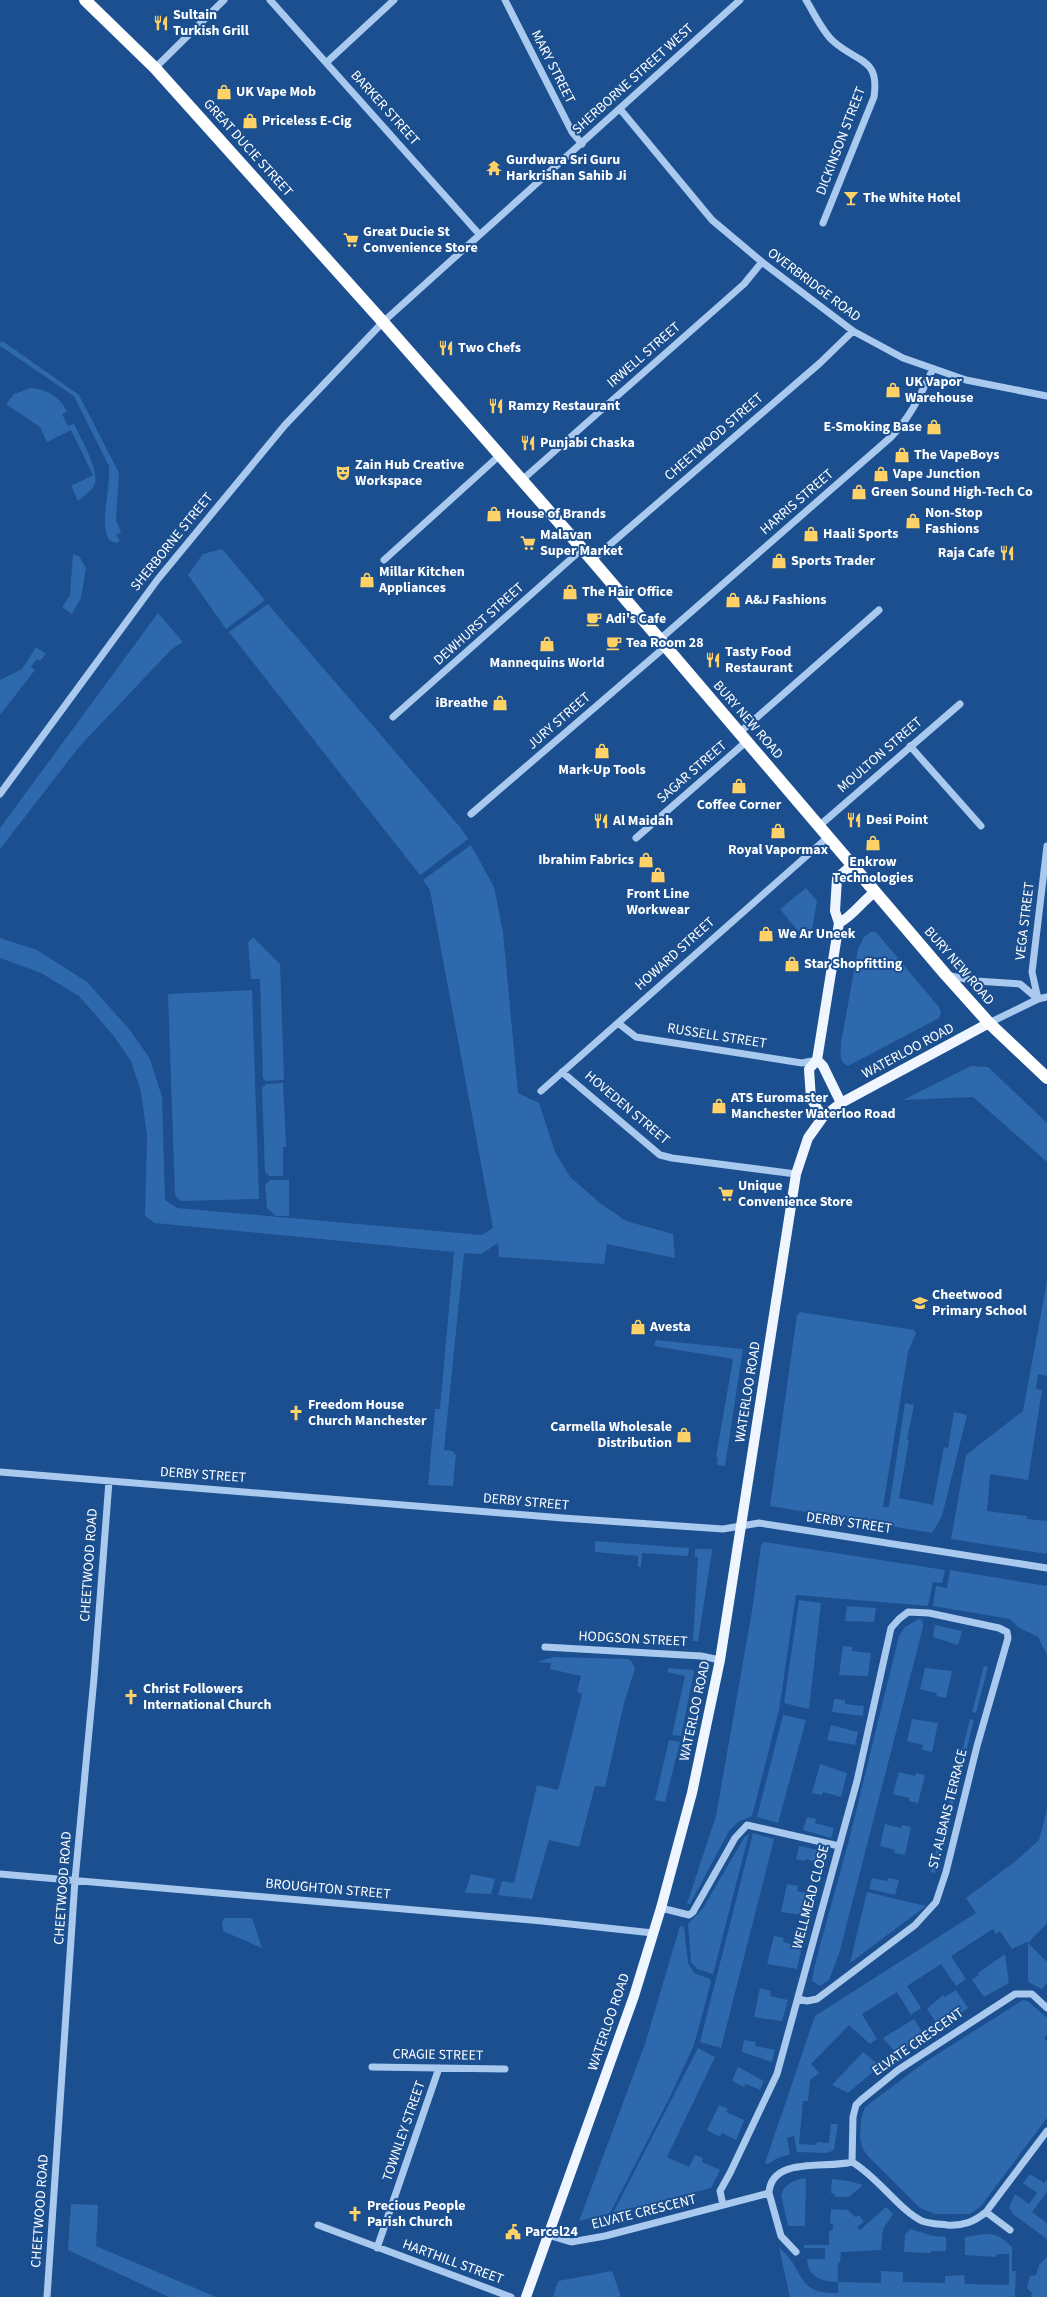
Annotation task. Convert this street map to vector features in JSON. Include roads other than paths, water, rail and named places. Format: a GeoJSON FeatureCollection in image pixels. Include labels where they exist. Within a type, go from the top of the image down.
{"type":"FeatureCollection","features":[{"type":"Feature","properties":{"kind":"highway","name":"GREAT DUCIE STREET"},"geometry":{"type":"LineString","coordinates":[[85,0],[155,68],[383,322]]}},
{"type":"Feature","properties":{"kind":"highway","name":"BURY NEW ROAD"},"geometry":{"type":"LineString","coordinates":[[383,322],[522,480],[581,550],[592,560],[662,644],[946,975],[989,1023],[1047,1078]]}},
{"type":"Feature","properties":{"kind":"main road"},"geometry":{"type":"LineString","coordinates":[[823,1117],[812,1099],[809,1069],[816,1060],[839,923],[835,911],[837,878],[852,865]]}},
{"type":"Feature","properties":{"kind":"main road"},"geometry":{"type":"LineString","coordinates":[[839,923],[852,916],[861,903],[874,892]]}},
{"type":"Feature","properties":{"kind":"main road","name":"WATERLOO ROAD"},"geometry":{"type":"LineString","coordinates":[[526,2297],[611,2062],[661,1908],[692,1793],[720,1660],[796,1174],[808,1138],[823,1117],[841,1104],[989,1023]]}},
{"type":"Feature","properties":{"kind":"main road"},"geometry":{"type":"LineString","coordinates":[[816,1060],[823,1066],[841,1104]]}},
{"type":"Feature","properties":{"kind":"street"},"geometry":{"type":"LineString","coordinates":[[155,68],[224,0]]}},
{"type":"Feature","properties":{"kind":"street","name":"BARKER STREET"},"geometry":{"type":"LineString","coordinates":[[270,0],[327,62],[479,234]]}},
{"type":"Feature","properties":{"kind":"street"},"geometry":{"type":"LineString","coordinates":[[327,62],[394,0]]}},
{"type":"Feature","properties":{"kind":"street","name":"MARY STREET"},"geometry":{"type":"LineString","coordinates":[[505,0],[572,132],[582,144]]}},
{"type":"Feature","properties":{"kind":"street","name":"SHERBORNE STREET WEST"},"geometry":{"type":"LineString","coordinates":[[383,322],[740,0]]}},
{"type":"Feature","properties":{"kind":"street","name":"DICKINSON STREET"},"geometry":{"type":"LineString","coordinates":[[806,0],[833,41],[869,65],[876,81],[874,97],[823,223]]}},
{"type":"Feature","properties":{"kind":"street","name":"OVERBRIDGE ROAD"},"geometry":{"type":"LineString","coordinates":[[620,109],[712,220],[762,262],[853,331],[904,358],[933,369],[966,380],[1047,396]]}},
{"type":"Feature","properties":{"kind":"street","name":"IRWELL STREET"},"geometry":{"type":"LineString","coordinates":[[522,480],[744,284],[762,262]]}},
{"type":"Feature","properties":{"kind":"street","name":"SHERBORNE STREET"},"geometry":{"type":"LineString","coordinates":[[0,794],[177,554],[285,425],[383,322]]}},
{"type":"Feature","properties":{"kind":"street","name":"CHEETWOOD STREET"},"geometry":{"type":"LineString","coordinates":[[592,560],[820,363],[853,331]]}},
{"type":"Feature","properties":{"kind":"street","name":"HARRIS STREET"},"geometry":{"type":"LineString","coordinates":[[662,644],[893,435],[916,406],[933,369]]}},
{"type":"Feature","properties":{"kind":"street"},"geometry":{"type":"LineString","coordinates":[[384,560],[500,455]]}},
{"type":"Feature","properties":{"kind":"street","name":"DEWHURST STREET"},"geometry":{"type":"LineString","coordinates":[[394,717],[581,550]]}},
{"type":"Feature","properties":{"kind":"street","name":"SAGAR STREET"},"geometry":{"type":"LineString","coordinates":[[636,838],[879,610]]}},
{"type":"Feature","properties":{"kind":"street","name":"JURY STREET"},"geometry":{"type":"LineString","coordinates":[[471,814],[662,644]]}},
{"type":"Feature","properties":{"kind":"street","name":"MOULTON STREET"},"geometry":{"type":"LineString","coordinates":[[819,826],[960,704]]}},
{"type":"Feature","properties":{"kind":"street"},"geometry":{"type":"LineString","coordinates":[[910,746],[981,826]]}},
{"type":"Feature","properties":{"kind":"street","name":"HOWARD STREET"},"geometry":{"type":"LineString","coordinates":[[541,1091],[828,837]]}},
{"type":"Feature","properties":{"kind":"street","name":"VEGA STREET"},"geometry":{"type":"LineString","coordinates":[[1038,999],[1032,972],[1047,846]]}},
{"type":"Feature","properties":{"kind":"street"},"geometry":{"type":"LineString","coordinates":[[946,975],[976,980],[1020,984],[1038,999]]}},
{"type":"Feature","properties":{"kind":"street"},"geometry":{"type":"LineString","coordinates":[[989,1023],[1038,999],[1047,997]]}},
{"type":"Feature","properties":{"kind":"street","name":"RUSSELL STREET"},"geometry":{"type":"LineString","coordinates":[[618,1023],[636,1037],[802,1063],[816,1060]]}},
{"type":"Feature","properties":{"kind":"street","name":"HOVEDEN STREET"},"geometry":{"type":"LineString","coordinates":[[562,1072],[660,1155],[672,1158],[796,1174]]}},
{"type":"Feature","properties":{"kind":"street","name":"DERBY STREET"},"geometry":{"type":"LineString","coordinates":[[0,1472],[563,1518],[723,1529],[740,1525],[760,1523],[1047,1568]]}},
{"type":"Feature","properties":{"kind":"street","name":"CHEETWOOD ROAD"},"geometry":{"type":"LineString","coordinates":[[47,2297],[75,1880],[94,1678],[109,1481]]}},
{"type":"Feature","properties":{"kind":"street","name":"WELLMEAD CLOSE"},"geometry":{"type":"LineString","coordinates":[[723,2205],[720,2191],[730,2174],[777,2074],[857,1781],[891,1628],[899,1618],[908,1612],[929,1613]]}},
{"type":"Feature","properties":{"kind":"street","name":"ST. ALBANS TERRACE"},"geometry":{"type":"LineString","coordinates":[[798,1999],[817,1999],[915,1925],[936,1902],[946,1872],[977,1746],[1008,1638],[1007,1632],[999,1628],[929,1613]]}},
{"type":"Feature","properties":{"kind":"street","name":"HODGSON STREET"},"geometry":{"type":"LineString","coordinates":[[545,1647],[701,1656],[720,1660]]}},
{"type":"Feature","properties":{"kind":"street"},"geometry":{"type":"LineString","coordinates":[[661,1908],[689,1915],[693,1912],[735,1838],[748,1825],[839,1846]]}},
{"type":"Feature","properties":{"kind":"street","name":"BROUGHTON STREET"},"geometry":{"type":"LineString","coordinates":[[0,1874],[542,1921],[653,1933]]}},
{"type":"Feature","properties":{"kind":"street","name":"ELVATE CRESCENT"},"geometry":{"type":"LineString","coordinates":[[852,2162],[854,2112],[861,2100],[901,2068],[1015,1994],[1032,1994],[1047,2008]]}},
{"type":"Feature","properties":{"kind":"street","name":"CRAGIE STREET"},"geometry":{"type":"LineString","coordinates":[[372,2067],[505,2069]]}},
{"type":"Feature","properties":{"kind":"street","name":"TOWNLEY STREET"},"geometry":{"type":"LineString","coordinates":[[377,2248],[439,2068]]}},
{"type":"Feature","properties":{"kind":"street"},"geometry":{"type":"LineString","coordinates":[[796,2252],[782,2236],[769,2193],[772,2179],[783,2170],[800,2166],[832,2166],[852,2162],[866,2170],[911,2214],[923,2221],[936,2224],[962,2224],[974,2221],[986,2212],[1047,2131]]}},
{"type":"Feature","properties":{"kind":"street","name":"ELVATE CRESCENT"},"geometry":{"type":"LineString","coordinates":[[548,2235],[571,2242],[605,2236],[769,2193]]}},
{"type":"Feature","properties":{"kind":"street"},"geometry":{"type":"LineString","coordinates":[[986,2212],[1010,2230]]}},
{"type":"Feature","properties":{"kind":"street","name":"HARTHILL STREET"},"geometry":{"type":"LineString","coordinates":[[318,2225],[511,2297]]}},
{"type":"Feature","properties":{"kind":"place","name":"Sultain Turkish Grill"},"geometry":{"type":"Point","coordinates":[161,23]}},
{"type":"Feature","properties":{"kind":"place","name":"UK Vape Mob"},"geometry":{"type":"Point","coordinates":[224,92]}},
{"type":"Feature","properties":{"kind":"place","name":"Priceless E-Cig"},"geometry":{"type":"Point","coordinates":[250,121]}},
{"type":"Feature","properties":{"kind":"place","name":"Gurdwara Sri Guru Harkrishan Sahib Ji"},"geometry":{"type":"Point","coordinates":[494,168]}},
{"type":"Feature","properties":{"kind":"place","name":"The White Hotel"},"geometry":{"type":"Point","coordinates":[851,198]}},
{"type":"Feature","properties":{"kind":"place","name":"Great Ducie St Convenience Store"},"geometry":{"type":"Point","coordinates":[351,240]}},
{"type":"Feature","properties":{"kind":"place","name":"Two Chefs"},"geometry":{"type":"Point","coordinates":[446,348]}},
{"type":"Feature","properties":{"kind":"place","name":"UK Vapor Warehouse"},"geometry":{"type":"Point","coordinates":[893,390]}},
{"type":"Feature","properties":{"kind":"place","name":"Ramzy Restaurant"},"geometry":{"type":"Point","coordinates":[496,406]}},
{"type":"Feature","properties":{"kind":"place","name":"E-Smoking Base"},"geometry":{"type":"Point","coordinates":[934,427]}},
{"type":"Feature","properties":{"kind":"place","name":"Punjabi Chaska"},"geometry":{"type":"Point","coordinates":[528,443]}},
{"type":"Feature","properties":{"kind":"place","name":"The VapeBoys"},"geometry":{"type":"Point","coordinates":[902,455]}},
{"type":"Feature","properties":{"kind":"place","name":"Zain Hub Creative Workspace"},"geometry":{"type":"Point","coordinates":[343,473]}},
{"type":"Feature","properties":{"kind":"place","name":"Vape Junction"},"geometry":{"type":"Point","coordinates":[881,474]}},
{"type":"Feature","properties":{"kind":"place","name":"Green Sound High-Tech Co"},"geometry":{"type":"Point","coordinates":[859,492]}},
{"type":"Feature","properties":{"kind":"place","name":"House of Brands"},"geometry":{"type":"Point","coordinates":[494,514]}},
{"type":"Feature","properties":{"kind":"place","name":"Non-Stop Fashions"},"geometry":{"type":"Point","coordinates":[913,521]}},
{"type":"Feature","properties":{"kind":"place","name":"Haali Sports"},"geometry":{"type":"Point","coordinates":[811,534]}},
{"type":"Feature","properties":{"kind":"place","name":"Malavan Super Market"},"geometry":{"type":"Point","coordinates":[528,543]}},
{"type":"Feature","properties":{"kind":"place","name":"Raja Cafe"},"geometry":{"type":"Point","coordinates":[1007,553]}},
{"type":"Feature","properties":{"kind":"place","name":"Sports Trader"},"geometry":{"type":"Point","coordinates":[779,561]}},
{"type":"Feature","properties":{"kind":"place","name":"Millar Kitchen Appliances"},"geometry":{"type":"Point","coordinates":[367,580]}},
{"type":"Feature","properties":{"kind":"place","name":"The Hair Office"},"geometry":{"type":"Point","coordinates":[570,592]}},
{"type":"Feature","properties":{"kind":"place","name":"A&J Fashions"},"geometry":{"type":"Point","coordinates":[733,600]}},
{"type":"Feature","properties":{"kind":"place","name":"Adi's Cafe"},"geometry":{"type":"Point","coordinates":[594,619]}},
{"type":"Feature","properties":{"kind":"place","name":"Tea Room 28"},"geometry":{"type":"Point","coordinates":[614,643]}},
{"type":"Feature","properties":{"kind":"place","name":"Mannequins World"},"geometry":{"type":"Point","coordinates":[547,644]}},
{"type":"Feature","properties":{"kind":"place","name":"Tasty Food Restaurant"},"geometry":{"type":"Point","coordinates":[713,660]}},
{"type":"Feature","properties":{"kind":"place","name":"iBreathe"},"geometry":{"type":"Point","coordinates":[500,703]}},
{"type":"Feature","properties":{"kind":"place","name":"Mark-Up Tools"},"geometry":{"type":"Point","coordinates":[602,751]}},
{"type":"Feature","properties":{"kind":"place","name":"Coffee Corner"},"geometry":{"type":"Point","coordinates":[739,786]}},
{"type":"Feature","properties":{"kind":"place","name":"Desi Point"},"geometry":{"type":"Point","coordinates":[854,820]}},
{"type":"Feature","properties":{"kind":"place","name":"Al Maidah"},"geometry":{"type":"Point","coordinates":[601,821]}},
{"type":"Feature","properties":{"kind":"place","name":"Royal Vapormax"},"geometry":{"type":"Point","coordinates":[778,831]}},
{"type":"Feature","properties":{"kind":"place","name":"Enkrow Technologies"},"geometry":{"type":"Point","coordinates":[873,843]}},
{"type":"Feature","properties":{"kind":"place","name":"Ibrahim Fabrics"},"geometry":{"type":"Point","coordinates":[646,860]}},
{"type":"Feature","properties":{"kind":"place","name":"Front Line Workwear"},"geometry":{"type":"Point","coordinates":[658,875]}},
{"type":"Feature","properties":{"kind":"place","name":"We Ar Uneek"},"geometry":{"type":"Point","coordinates":[766,934]}},
{"type":"Feature","properties":{"kind":"place","name":"Star Shopfitting"},"geometry":{"type":"Point","coordinates":[792,964]}},
{"type":"Feature","properties":{"kind":"place","name":"ATS Euromaster Manchester Waterloo Road"},"geometry":{"type":"Point","coordinates":[719,1106]}},
{"type":"Feature","properties":{"kind":"place","name":"Unique Convenience Store"},"geometry":{"type":"Point","coordinates":[726,1194]}},
{"type":"Feature","properties":{"kind":"place","name":"Cheetwood Primary School"},"geometry":{"type":"Point","coordinates":[920,1303]}},
{"type":"Feature","properties":{"kind":"place","name":"Avesta"},"geometry":{"type":"Point","coordinates":[638,1327]}},
{"type":"Feature","properties":{"kind":"place","name":"Freedom House Church Manchester"},"geometry":{"type":"Point","coordinates":[296,1413]}},
{"type":"Feature","properties":{"kind":"place","name":"Carmella Wholesale Distribution"},"geometry":{"type":"Point","coordinates":[684,1435]}},
{"type":"Feature","properties":{"kind":"place","name":"Christ Followers International Church"},"geometry":{"type":"Point","coordinates":[131,1697]}},
{"type":"Feature","properties":{"kind":"place","name":"Precious People Parish Church"},"geometry":{"type":"Point","coordinates":[355,2214]}},
{"type":"Feature","properties":{"kind":"place","name":"Parcel24"},"geometry":{"type":"Point","coordinates":[513,2232]}}]}
